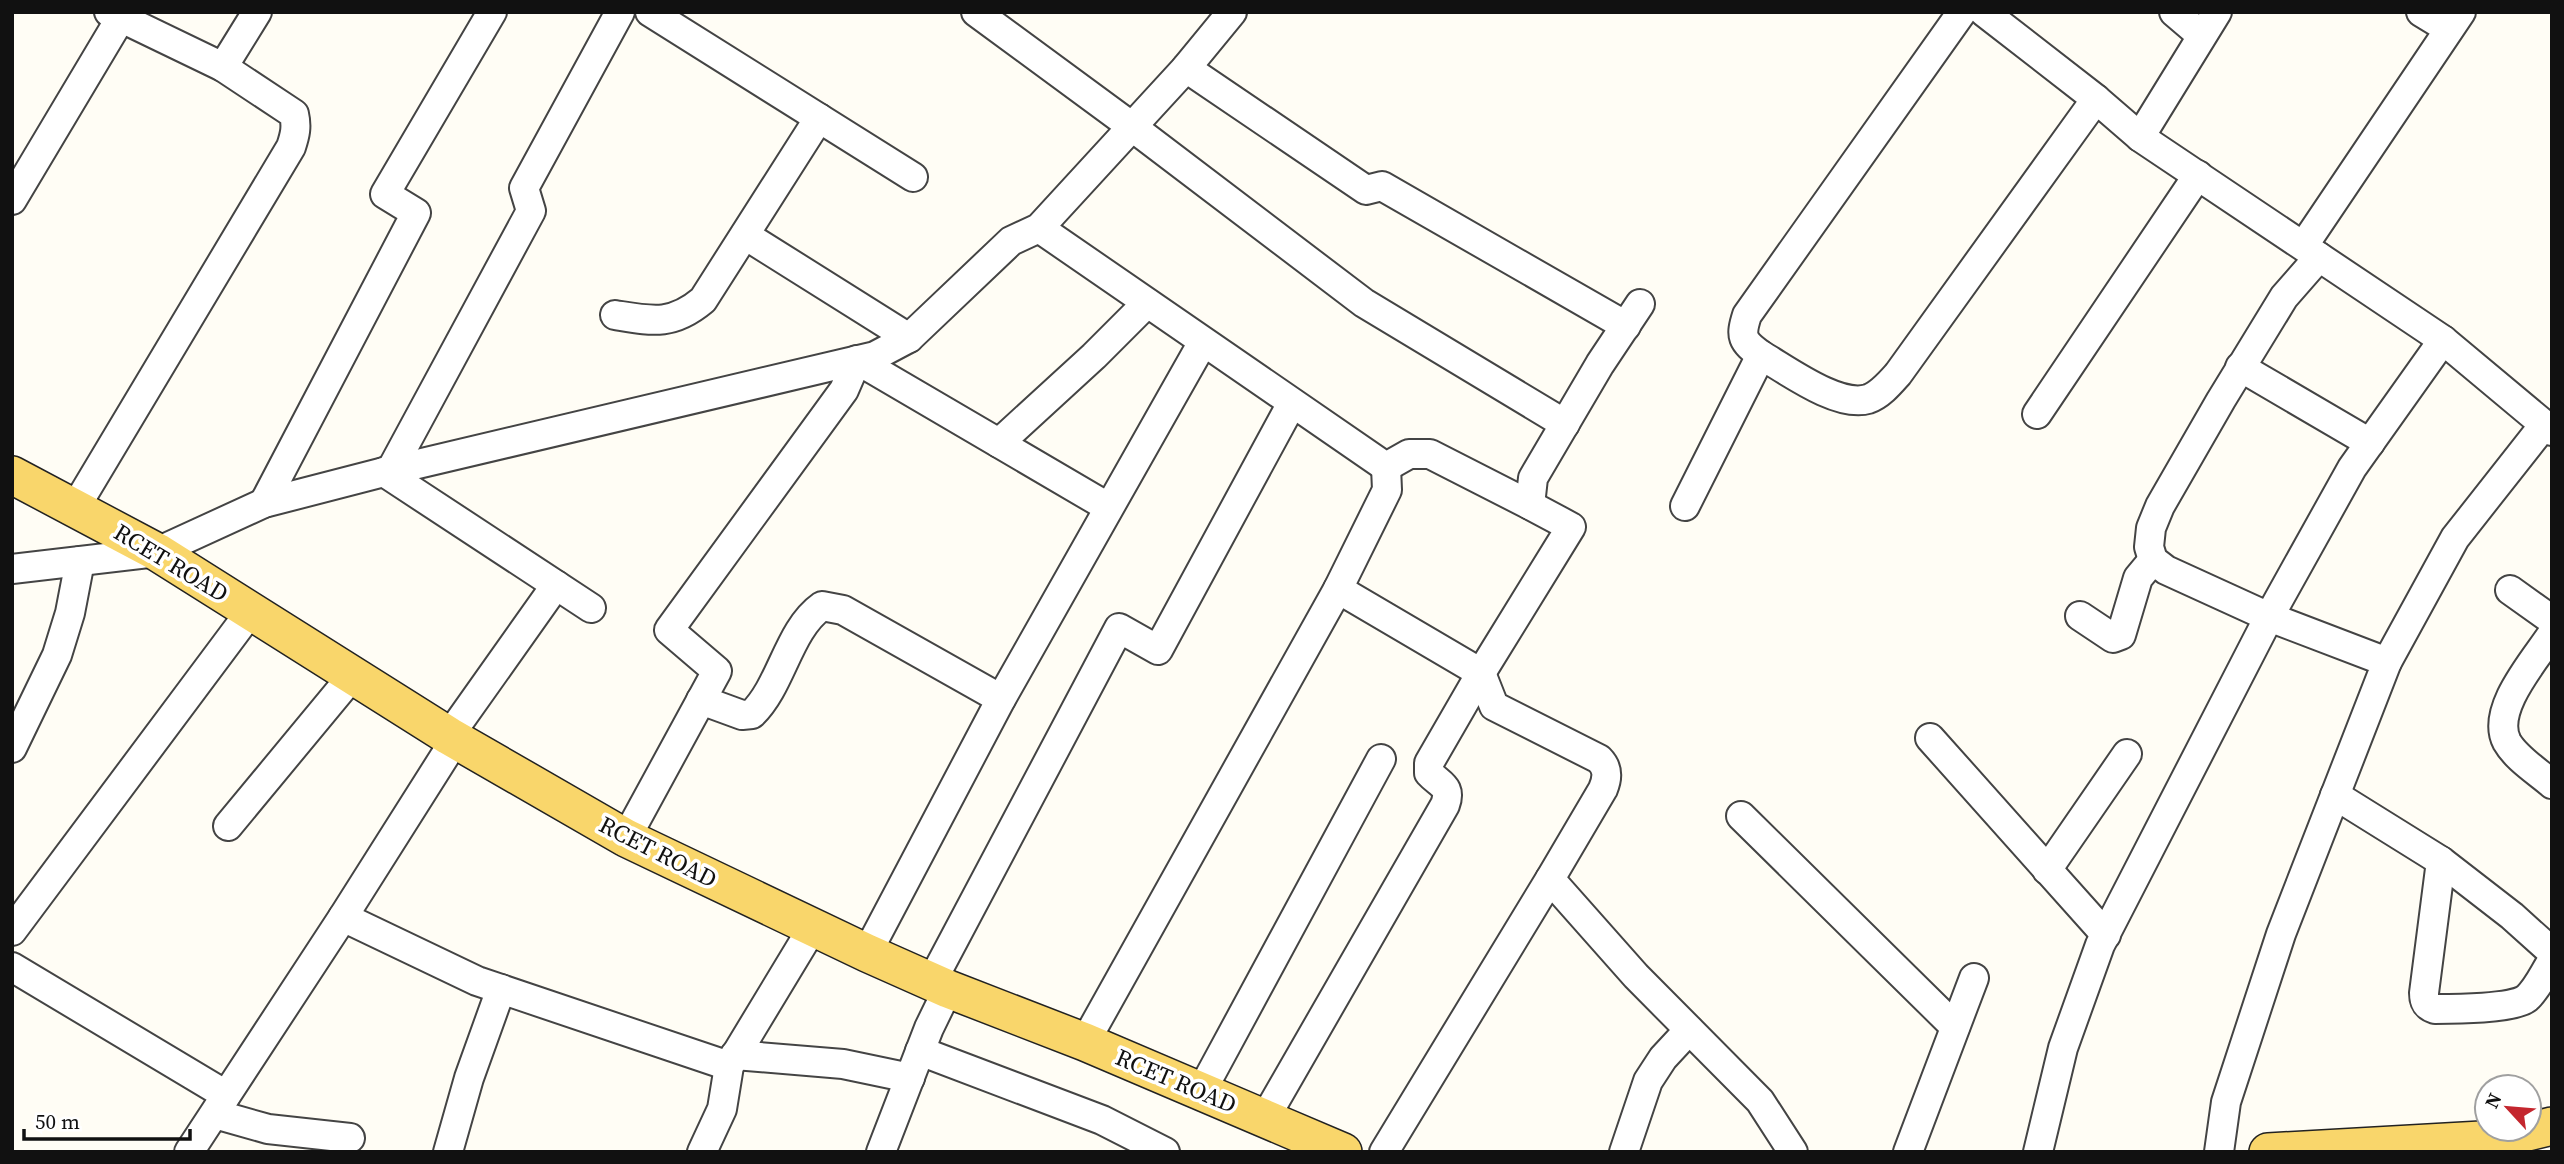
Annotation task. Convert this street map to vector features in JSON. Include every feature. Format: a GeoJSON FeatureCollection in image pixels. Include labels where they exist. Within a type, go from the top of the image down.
{"type":"FeatureCollection","features":[{"type":"Feature","properties":{"kind":"main road","name":"RCET ROAD"},"geometry":{"type":"LineString","coordinates":[[12,475],[157,552],[452,738],[626,838],[940,985],[1085,1042],[1343,1152]]}},
{"type":"Feature","properties":{"kind":"main road"},"geometry":{"type":"LineString","coordinates":[[2268,1152],[2443,1147],[2499,1139],[2552,1126]]}},
{"type":"Feature","properties":{"kind":"street"},"geometry":{"type":"LineString","coordinates":[[223,67],[257,12]]}},
{"type":"Feature","properties":{"kind":"street"},"geometry":{"type":"LineString","coordinates":[[264,503],[416,213],[385,194],[492,12]]}},
{"type":"Feature","properties":{"kind":"street"},"geometry":{"type":"LineString","coordinates":[[388,471],[531,211],[524,188],[620,12]]}},
{"type":"Feature","properties":{"kind":"street"},"geometry":{"type":"LineString","coordinates":[[650,12],[913,177]]}},
{"type":"Feature","properties":{"kind":"street"},"geometry":{"type":"LineString","coordinates":[[976,12],[1364,303],[1565,424]]}},
{"type":"Feature","properties":{"kind":"street"},"geometry":{"type":"LineString","coordinates":[[12,569],[157,552],[264,503],[388,471],[875,356],[909,338],[1011,241],[1039,228],[1186,68],[1233,12]]}},
{"type":"Feature","properties":{"kind":"street"},"geometry":{"type":"LineString","coordinates":[[1962,12],[1747,315],[1743,338],[1761,355],[1830,395],[1852,400],[1868,399],[1885,388],[1898,374],[2095,99]]}},
{"type":"Feature","properties":{"kind":"street"},"geometry":{"type":"LineString","coordinates":[[1984,12],[2140,137],[2443,340],[2548,428],[2455,538],[2387,662],[2281,934],[2226,1102],[2218,1152]]}},
{"type":"Feature","properties":{"kind":"street"},"geometry":{"type":"LineString","coordinates":[[2140,137],[2209,24],[2174,12]]}},
{"type":"Feature","properties":{"kind":"street"},"geometry":{"type":"LineString","coordinates":[[2387,662],[2269,617],[2166,570],[2152,560],[2149,547],[2151,528],[2160,506],[2240,368],[2455,21],[2421,12]]}},
{"type":"Feature","properties":{"kind":"street"},"geometry":{"type":"LineString","coordinates":[[12,200],[114,16],[223,67],[294,114],[297,125],[291,147],[75,508]]}},
{"type":"Feature","properties":{"kind":"street"},"geometry":{"type":"LineString","coordinates":[[1186,68],[1366,190],[1382,186],[1633,315],[1600,364],[1533,478],[1530,505]]}},
{"type":"Feature","properties":{"kind":"street"},"geometry":{"type":"LineString","coordinates":[[615,315],[651,321],[670,320],[688,312],[703,300],[819,118]]}},
{"type":"Feature","properties":{"kind":"street"},"geometry":{"type":"LineString","coordinates":[[2037,414],[2198,176]]}},
{"type":"Feature","properties":{"kind":"street"},"geometry":{"type":"LineString","coordinates":[[1039,228],[1385,467]]}},
{"type":"Feature","properties":{"kind":"street"},"geometry":{"type":"LineString","coordinates":[[745,235],[909,338]]}},
{"type":"Feature","properties":{"kind":"street"},"geometry":{"type":"LineString","coordinates":[[999,443],[1147,303]]}},
{"type":"Feature","properties":{"kind":"street"},"geometry":{"type":"LineString","coordinates":[[2038,1152],[2063,1048],[2106,935],[2269,617],[2352,468],[2443,340]]}},
{"type":"Feature","properties":{"kind":"street"},"geometry":{"type":"LineString","coordinates":[[867,953],[1001,699],[1203,342]]}},
{"type":"Feature","properties":{"kind":"street"},"geometry":{"type":"LineString","coordinates":[[1685,506],[1761,355]]}},
{"type":"Feature","properties":{"kind":"street"},"geometry":{"type":"LineString","coordinates":[[857,360],[1108,507]]}},
{"type":"Feature","properties":{"kind":"street"},"geometry":{"type":"LineString","coordinates":[[626,838],[718,671],[669,630],[844,390],[857,360]]}},
{"type":"Feature","properties":{"kind":"street"},"geometry":{"type":"LineString","coordinates":[[2240,368],[2370,443]]}},
{"type":"Feature","properties":{"kind":"street"},"geometry":{"type":"LineString","coordinates":[[881,1152],[920,1051],[940,985],[1119,628],[1158,650],[1292,403]]}},
{"type":"Feature","properties":{"kind":"street"},"geometry":{"type":"LineString","coordinates":[[1265,1118],[1445,805],[1448,791],[1446,785],[1429,773],[1429,763],[1571,527],[1430,454],[1409,454],[1385,467]]}},
{"type":"Feature","properties":{"kind":"street"},"geometry":{"type":"LineString","coordinates":[[1085,1042],[1338,589],[1387,490],[1385,467]]}},
{"type":"Feature","properties":{"kind":"street"},"geometry":{"type":"LineString","coordinates":[[388,471],[591,608]]}},
{"type":"Feature","properties":{"kind":"street"},"geometry":{"type":"LineString","coordinates":[[2080,616],[2113,638],[2121,635],[2138,578],[2152,560]]}},
{"type":"Feature","properties":{"kind":"street"},"geometry":{"type":"LineString","coordinates":[[12,748],[57,656],[70,613],[80,561]]}},
{"type":"Feature","properties":{"kind":"street"},"geometry":{"type":"LineString","coordinates":[[188,1152],[343,917],[452,738],[556,585]]}},
{"type":"Feature","properties":{"kind":"street"},"geometry":{"type":"LineString","coordinates":[[1338,589],[1481,673],[1494,706],[1599,759],[1607,771],[1603,789],[1384,1152]]}},
{"type":"Feature","properties":{"kind":"street"},"geometry":{"type":"LineString","coordinates":[[2510,590],[2552,620]]}},
{"type":"Feature","properties":{"kind":"street"},"geometry":{"type":"LineString","coordinates":[[701,700],[742,715],[752,714],[766,698],[805,623],[822,606],[843,610],[1001,699]]}},
{"type":"Feature","properties":{"kind":"street"},"geometry":{"type":"LineString","coordinates":[[12,931],[251,611]]}},
{"type":"Feature","properties":{"kind":"street"},"geometry":{"type":"LineString","coordinates":[[2552,634],[2510,699],[2503,721],[2508,744],[2552,784]]}},
{"type":"Feature","properties":{"kind":"street"},"geometry":{"type":"LineString","coordinates":[[228,826],[353,675]]}},
{"type":"Feature","properties":{"kind":"street"},"geometry":{"type":"LineString","coordinates":[[1930,738],[2106,935]]}},
{"type":"Feature","properties":{"kind":"street"},"geometry":{"type":"LineString","coordinates":[[2047,870],[2127,754]]}},
{"type":"Feature","properties":{"kind":"street"},"geometry":{"type":"LineString","coordinates":[[1201,1092],[1381,759]]}},
{"type":"Feature","properties":{"kind":"street"},"geometry":{"type":"LineString","coordinates":[[2335,795],[2441,861],[2512,916],[2552,952]]}},
{"type":"Feature","properties":{"kind":"street"},"geometry":{"type":"LineString","coordinates":[[1741,816],[1955,1027]]}},
{"type":"Feature","properties":{"kind":"street"},"geometry":{"type":"LineString","coordinates":[[2441,861],[2424,993],[2426,1003],[2430,1007],[2489,1007],[2524,1001],[2535,989],[2552,961]]}},
{"type":"Feature","properties":{"kind":"street"},"geometry":{"type":"LineString","coordinates":[[1550,879],[1636,976],[1760,1101],[1793,1152]]}},
{"type":"Feature","properties":{"kind":"street"},"geometry":{"type":"LineString","coordinates":[[343,917],[477,981],[732,1060],[843,1064],[910,1078]]}},
{"type":"Feature","properties":{"kind":"street"},"geometry":{"type":"LineString","coordinates":[[702,1152],[722,1109],[732,1060],[813,927]]}},
{"type":"Feature","properties":{"kind":"street"},"geometry":{"type":"LineString","coordinates":[[12,967],[221,1104],[268,1129],[350,1138]]}},
{"type":"Feature","properties":{"kind":"street"},"geometry":{"type":"LineString","coordinates":[[1908,1152],[1974,978]]}},
{"type":"Feature","properties":{"kind":"street"},"geometry":{"type":"LineString","coordinates":[[448,1152],[469,1078],[501,989]]}},
{"type":"Feature","properties":{"kind":"street"},"geometry":{"type":"LineString","coordinates":[[1623,1152],[1648,1081],[1663,1058],[1689,1030]]}},
{"type":"Feature","properties":{"kind":"street"},"geometry":{"type":"LineString","coordinates":[[920,1051],[1102,1120],[1165,1152]]}}]}
